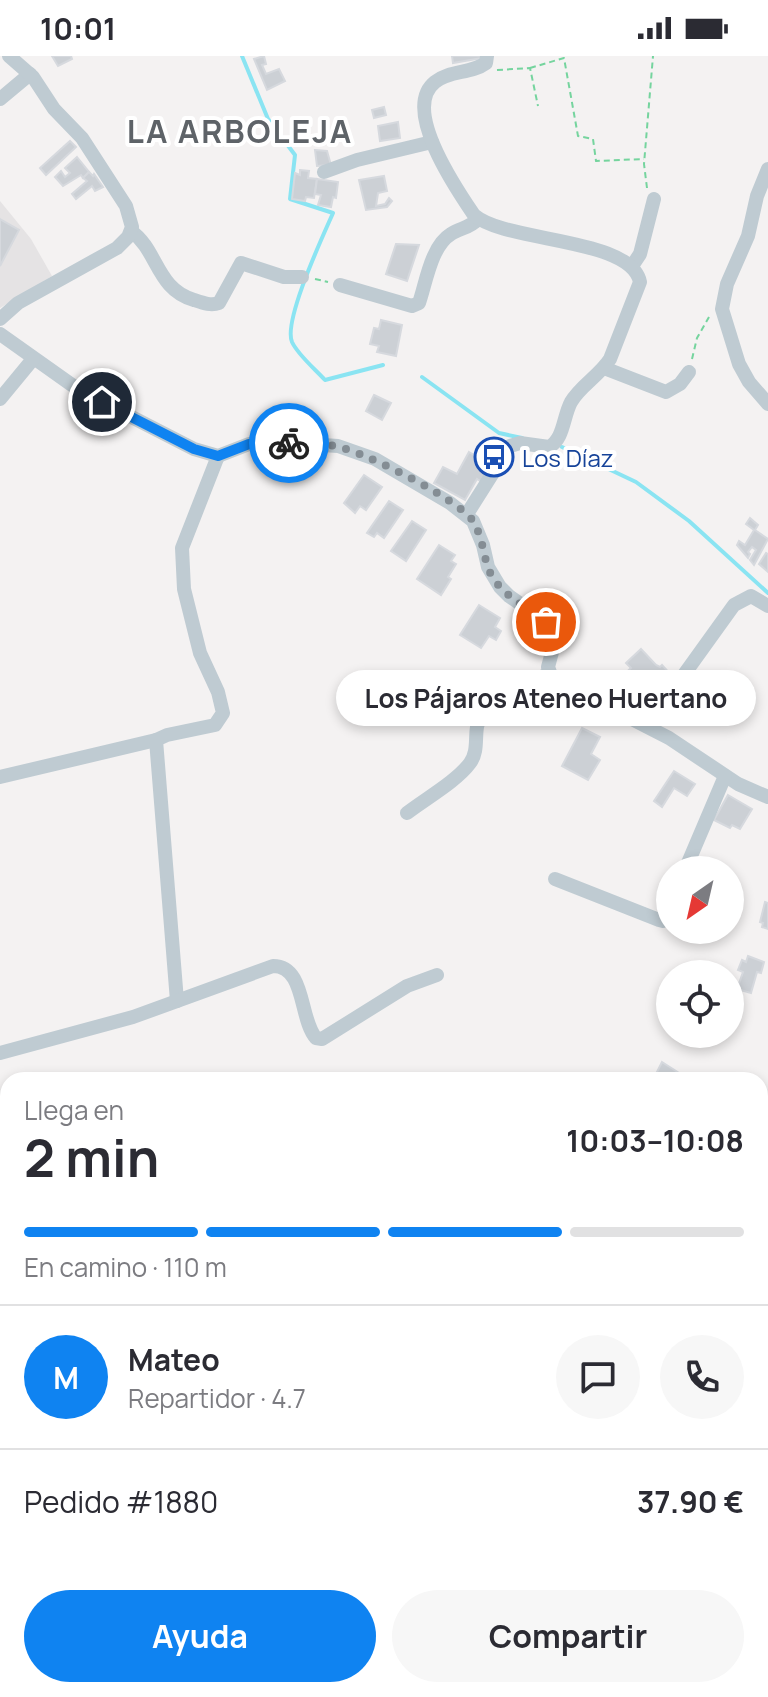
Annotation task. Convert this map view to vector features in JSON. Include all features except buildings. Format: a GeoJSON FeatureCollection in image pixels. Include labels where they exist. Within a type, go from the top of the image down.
{"type":"FeatureCollection","features":[{"type":"Feature","properties":{"kind":"street"},"geometry":{"type":"LineString","coordinates":[[0,319],[18,303],[117,248],[131,231],[126,206],[89,147],[54,109],[30,74],[9,56]]}},
{"type":"Feature","properties":{"kind":"street"},"geometry":{"type":"LineString","coordinates":[[467,514],[510,446],[520,443],[554,445],[575,396],[604,368],[640,282],[637,271],[623,260],[570,242],[509,232],[478,219],[466,203],[432,142],[425,111],[430,86],[449,74],[486,61]]}},
{"type":"Feature","properties":{"kind":"street"},"geometry":{"type":"LineString","coordinates":[[0,99],[30,74]]}},
{"type":"Feature","properties":{"kind":"street"},"geometry":{"type":"LineString","coordinates":[[324,172],[357,160],[432,142]]}},
{"type":"Feature","properties":{"kind":"street"},"geometry":{"type":"LineString","coordinates":[[768,169],[757,196],[748,236],[730,275],[723,300],[725,322],[739,364],[749,382],[768,404]]}},
{"type":"Feature","properties":{"kind":"street"},"geometry":{"type":"LineString","coordinates":[[632,266],[640,254],[654,199]]}},
{"type":"Feature","properties":{"kind":"street"},"geometry":{"type":"LineString","coordinates":[[340,285],[412,306],[419,303],[436,253],[444,240],[478,219]]}},
{"type":"Feature","properties":{"kind":"street"},"geometry":{"type":"LineString","coordinates":[[131,231],[175,291],[212,305],[219,303],[241,263],[284,277],[305,277]]}},
{"type":"Feature","properties":{"kind":"street"},"geometry":{"type":"LineString","coordinates":[[0,334],[79,390],[194,449],[218,456],[249,444],[338,446],[375,459],[467,514],[479,532],[492,576],[509,596],[551,629],[555,641],[548,667],[549,674],[557,682],[647,726],[725,776],[768,797]]}},
{"type":"Feature","properties":{"kind":"street"},"geometry":{"type":"LineString","coordinates":[[0,399],[33,359]]}},
{"type":"Feature","properties":{"kind":"street"},"geometry":{"type":"LineString","coordinates":[[604,368],[666,392],[680,384],[689,372]]}},
{"type":"Feature","properties":{"kind":"street"},"geometry":{"type":"LineString","coordinates":[[0,777],[215,725],[223,713],[218,692],[200,653],[187,602],[182,548],[218,456]]}},
{"type":"Feature","properties":{"kind":"street"},"geometry":{"type":"LineString","coordinates":[[647,726],[734,605],[751,596],[768,606]]}},
{"type":"Feature","properties":{"kind":"street"},"geometry":{"type":"LineString","coordinates":[[407,813],[469,765],[475,753],[479,719],[489,704],[549,674]]}},
{"type":"Feature","properties":{"kind":"street"},"geometry":{"type":"LineString","coordinates":[[156,740],[177,1001]]}},
{"type":"Feature","properties":{"kind":"street"},"geometry":{"type":"LineString","coordinates":[[691,856],[725,776]]}},
{"type":"Feature","properties":{"kind":"street"},"geometry":{"type":"LineString","coordinates":[[555,879],[656,919]]}},
{"type":"Feature","properties":{"kind":"street"},"geometry":{"type":"LineString","coordinates":[[0,1053],[89,1030],[279,966],[293,975],[310,1030],[316,1038],[322,1039],[407,986],[437,975]]}},
{"type":"Feature","properties":{"kind":"path"},"geometry":{"type":"LineString","coordinates":[[653,56],[644,181],[654,199]]}},
{"type":"Feature","properties":{"kind":"path"},"geometry":{"type":"LineString","coordinates":[[486,61],[501,72],[530,68],[564,57],[578,136],[593,139],[596,161],[644,159]]}},
{"type":"Feature","properties":{"kind":"path"},"geometry":{"type":"LineString","coordinates":[[530,68],[538,106]]}},
{"type":"Feature","properties":{"kind":"path"},"geometry":{"type":"LineString","coordinates":[[305,277],[340,285]]}},
{"type":"Feature","properties":{"kind":"path"},"geometry":{"type":"LineString","coordinates":[[689,372],[697,338],[723,300]]}},
{"type":"Feature","properties":{"kind":"shaded area"},"geometry":{"type":"Polygon","coordinates":[[[0,201],[31,239],[52,276],[0,308],[0,201]]]}},
{"type":"Feature","properties":{"kind":"waterway"},"geometry":{"type":"LineString","coordinates":[[242,56],[268,119],[295,155],[290,199],[333,213],[298,298],[293,316],[292,342],[325,380],[383,365]]}},
{"type":"Feature","properties":{"kind":"waterway"},"geometry":{"type":"LineString","coordinates":[[422,377],[499,433],[522,438]]}},
{"type":"Feature","properties":{"kind":"waterway"},"geometry":{"type":"LineString","coordinates":[[562,447],[636,482],[689,521],[768,593]]}},
{"type":"Feature","properties":{"kind":"way so far"},"geometry":{"type":"LineString","coordinates":[[289,443],[338,446],[375,459],[465,512],[479,532],[488,567],[500,587],[546,622]]}},
{"type":"Feature","properties":{"kind":"place","name":"Los Díaz"},"geometry":{"type":"Point","coordinates":[494,457]}},
{"type":"Feature","properties":{"kind":"place","name":"Los Pájaros Ateneo Huertano"},"geometry":{"type":"Point","coordinates":[546,622]}},
{"type":"Feature","properties":{"kind":"district","name":"LA ARBOLEJA"},"geometry":{"type":"Point","coordinates":[240,131]}},
{"type":"Feature","properties":{"kind":"route"},"geometry":{"type":"LineString","coordinates":[[102,402],[194,449],[218,456],[249,444],[289,443]]}}]}
